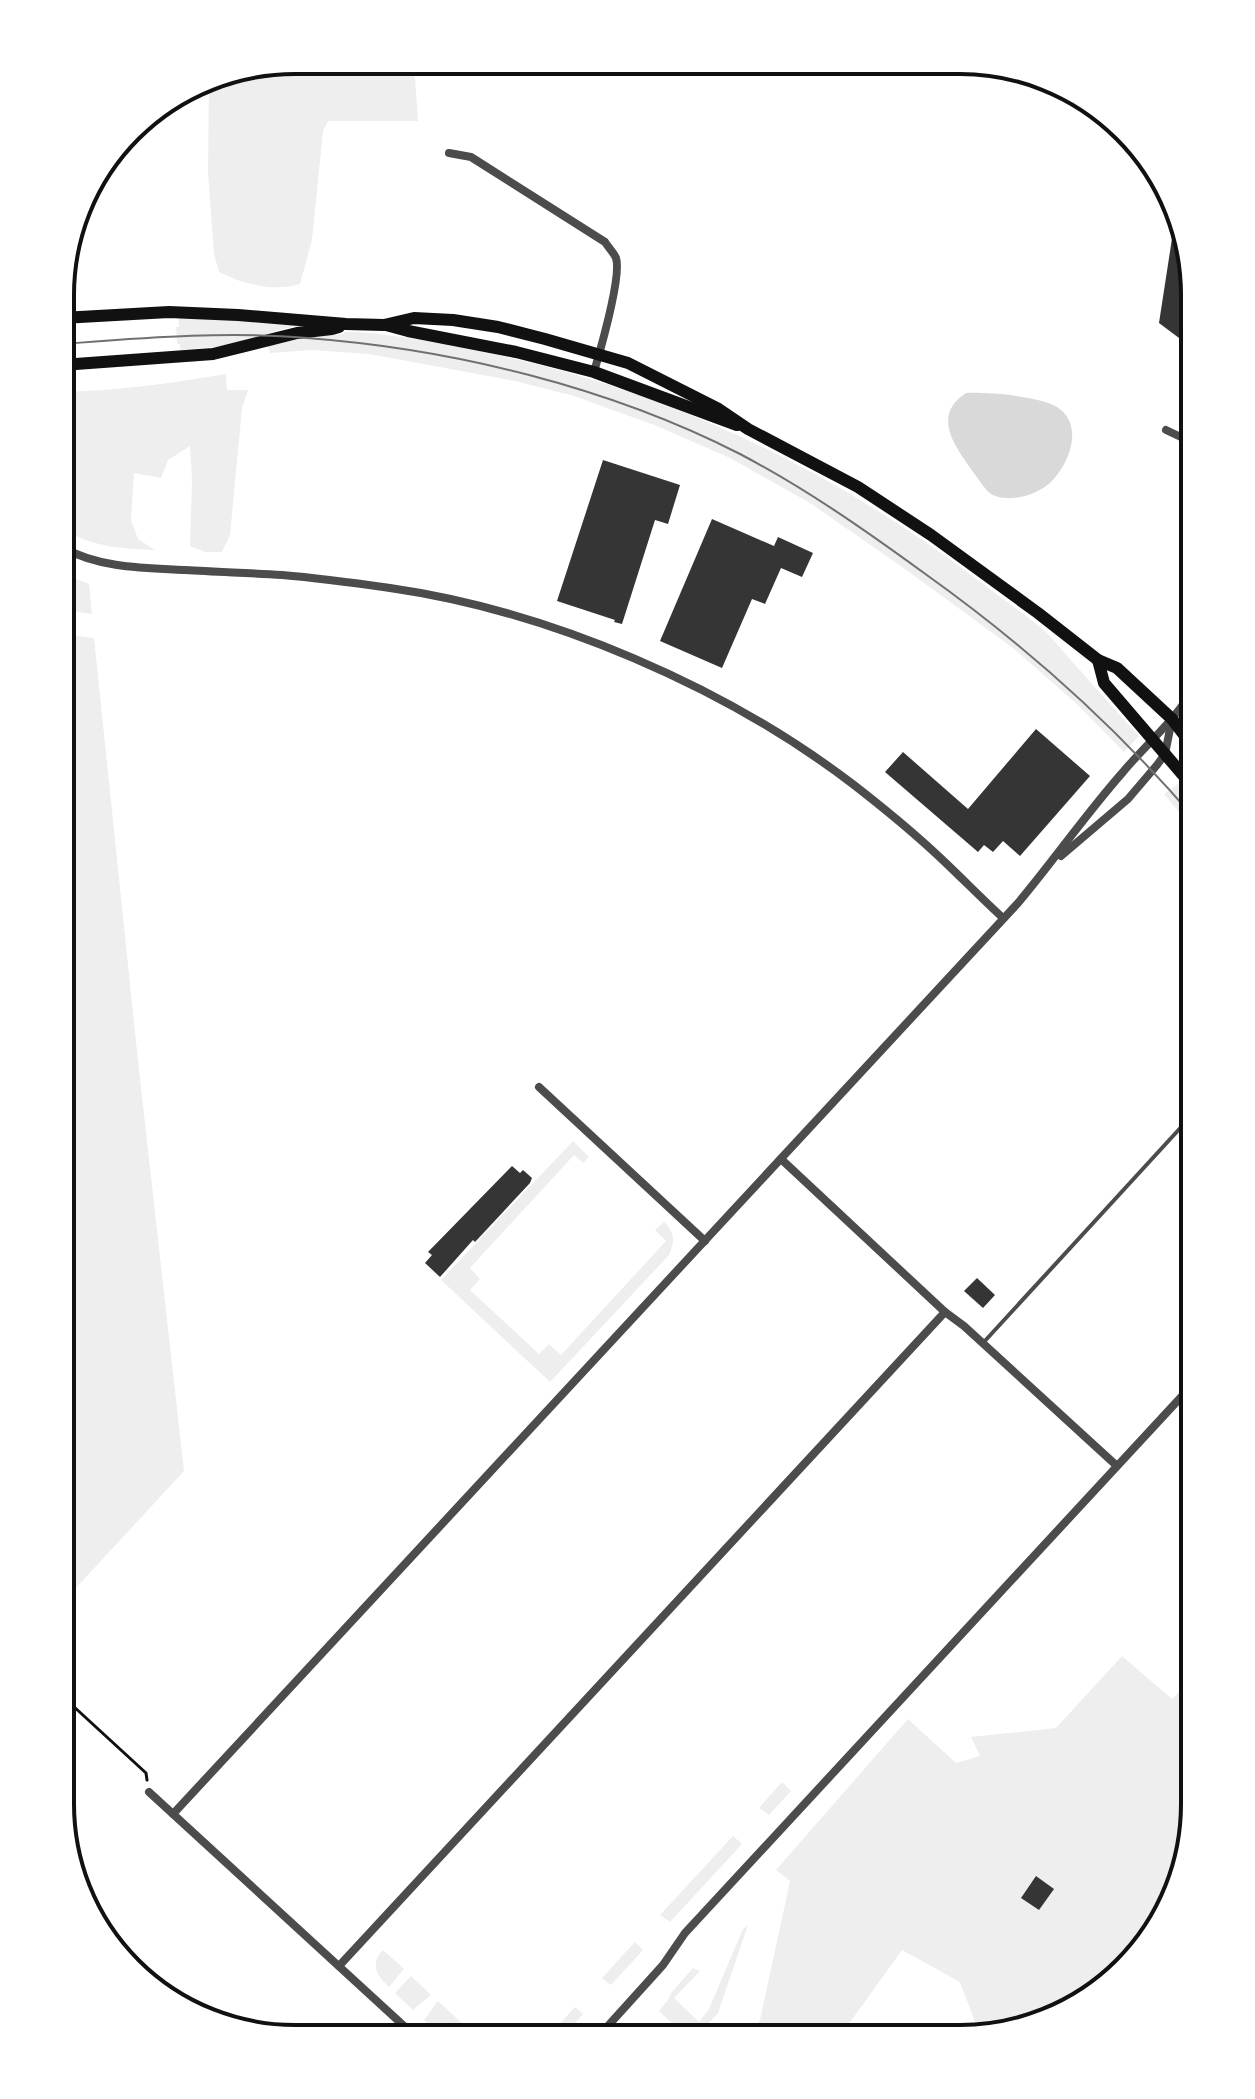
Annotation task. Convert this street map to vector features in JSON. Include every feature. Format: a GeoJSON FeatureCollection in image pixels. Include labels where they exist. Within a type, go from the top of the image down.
{"type":"FeatureCollection","features":[{"type":"Feature","properties":{"kind":"main road"},"geometry":{"type":"LineString","coordinates":[[74,317],[169,312],[384,325],[516,352],[594,372],[748,429]]}},
{"type":"Feature","properties":{"kind":"main road"},"geometry":{"type":"LineString","coordinates":[[384,325],[414,318],[498,327],[600,353],[667,381],[895,510],[1098,660],[1117,668],[1181,731]]}},
{"type":"Feature","properties":{"kind":"main road"},"geometry":{"type":"LineString","coordinates":[[74,364],[213,354],[346,324]]}},
{"type":"Feature","properties":{"kind":"main road"},"geometry":{"type":"LineString","coordinates":[[1098,660],[1104,683],[1181,773]]}},
{"type":"Feature","properties":{"kind":"street"},"geometry":{"type":"LineString","coordinates":[[449,153],[471,157],[605,242],[616,258],[616,281],[594,372]]}},
{"type":"Feature","properties":{"kind":"street"},"geometry":{"type":"LineString","coordinates":[[1166,430],[1181,437]]}},
{"type":"Feature","properties":{"kind":"street"},"geometry":{"type":"LineString","coordinates":[[74,552],[120,565],[286,575],[391,588],[535,622],[597,644],[668,674],[790,740],[902,824],[1003,918]]}},
{"type":"Feature","properties":{"kind":"street"},"geometry":{"type":"LineString","coordinates":[[173,1814],[1003,918],[1049,867],[1107,790],[1181,706]]}},
{"type":"Feature","properties":{"kind":"street"},"geometry":{"type":"LineString","coordinates":[[1049,867],[1128,799],[1165,754],[1172,719]]}},
{"type":"Feature","properties":{"kind":"street"},"geometry":{"type":"LineString","coordinates":[[539,1087],[705,1241]]}},
{"type":"Feature","properties":{"kind":"street"},"geometry":{"type":"LineString","coordinates":[[781,1159],[1117,1466]]}},
{"type":"Feature","properties":{"kind":"street"},"geometry":{"type":"LineString","coordinates":[[339,1966],[945,1312]]}},
{"type":"Feature","properties":{"kind":"street"},"geometry":{"type":"LineString","coordinates":[[609,2025],[663,1965],[685,1933],[1181,1397]]}},
{"type":"Feature","properties":{"kind":"street"},"geometry":{"type":"LineString","coordinates":[[149,1792],[403,2025]]}},
{"type":"Feature","properties":{"kind":"lane"},"geometry":{"type":"LineString","coordinates":[[983,1343],[1181,1127]]}},
{"type":"Feature","properties":{"kind":"path"},"geometry":{"type":"LineString","coordinates":[[74,1707],[146,1773],[149,1792]]}},
{"type":"Feature","properties":{"kind":"shaded area"},"geometry":{"type":"Polygon","coordinates":[[[411,74],[415,77],[418,121],[328,121],[323,131],[312,240],[300,284],[258,286],[219,272],[214,254],[208,173],[209,92],[267,76],[411,74]]]}},
{"type":"Feature","properties":{"kind":"shaded area"},"geometry":{"type":"Polygon","coordinates":[[[178,316],[302,325],[225,346],[180,350],[176,327],[179,327],[178,316]]]}},
{"type":"Feature","properties":{"kind":"shaded area"},"geometry":{"type":"Polygon","coordinates":[[[344,332],[387,335],[458,347],[529,362],[599,382],[735,434],[800,466],[924,541],[1038,626],[1139,736],[1124,752],[1077,704],[1013,648],[810,503],[730,458],[657,426],[574,396],[515,381],[369,354],[312,350],[270,353],[268,346],[344,332]]]}},
{"type":"Feature","properties":{"kind":"shaded area"},"geometry":{"type":"Polygon","coordinates":[[[226,374],[227,390],[248,390],[242,408],[230,535],[222,552],[205,552],[190,546],[190,446],[168,460],[161,478],[134,473],[131,520],[138,539],[155,550],[119,548],[74,535],[74,391],[144,386],[226,374]]]}},
{"type":"Feature","properties":{"kind":"shaded area"},"geometry":{"type":"Polygon","coordinates":[[[966,393],[1026,397],[1049,403],[1066,415],[1072,434],[1071,444],[1063,465],[1051,482],[1031,494],[1016,498],[1000,497],[987,491],[959,452],[950,431],[950,411],[966,393]]]}},
{"type":"Feature","properties":{"kind":"shaded area"},"geometry":{"type":"Polygon","coordinates":[[[74,578],[89,584],[92,614],[74,612],[74,578]]]}},
{"type":"Feature","properties":{"kind":"shaded area"},"geometry":{"type":"Polygon","coordinates":[[[74,636],[94,638],[184,1471],[74,1590],[74,636]]]}},
{"type":"Feature","properties":{"kind":"shaded area"},"geometry":{"type":"Polygon","coordinates":[[[1178,784],[1181,786],[1181,814],[1164,794],[1178,784]]]}},
{"type":"Feature","properties":{"kind":"shaded area"},"geometry":{"type":"Polygon","coordinates":[[[573,1141],[589,1157],[583,1163],[574,1155],[470,1268],[480,1279],[470,1290],[539,1354],[549,1344],[561,1355],[666,1241],[655,1230],[664,1222],[672,1233],[673,1241],[669,1255],[550,1382],[441,1280],[573,1141]]]}},
{"type":"Feature","properties":{"kind":"shaded area"},"geometry":{"type":"Polygon","coordinates":[[[1122,1656],[1172,1699],[1181,1690],[1181,1818],[1177,1847],[1158,1902],[1135,1938],[1116,1960],[1070,1995],[1044,2008],[1003,2021],[976,2024],[960,1982],[902,1950],[848,2025],[757,2025],[790,1881],[776,1870],[908,1719],[956,1763],[980,1756],[971,1737],[1056,1728],[1122,1656]]]}},
{"type":"Feature","properties":{"kind":"shaded area"},"geometry":{"type":"Polygon","coordinates":[[[782,1782],[791,1791],[769,1815],[759,1808],[782,1782]]]}},
{"type":"Feature","properties":{"kind":"shaded area"},"geometry":{"type":"Polygon","coordinates":[[[733,1836],[742,1844],[670,1922],[660,1915],[733,1836]]]}},
{"type":"Feature","properties":{"kind":"shaded area"},"geometry":{"type":"Polygon","coordinates":[[[748,1925],[718,2013],[707,2025],[674,2025],[659,2011],[671,1993],[693,1968],[700,1971],[674,1998],[699,2022],[709,2009],[743,1929],[748,1925]]]}},
{"type":"Feature","properties":{"kind":"shaded area"},"geometry":{"type":"Polygon","coordinates":[[[635,1942],[643,1950],[611,1985],[602,1978],[635,1942]]]}},
{"type":"Feature","properties":{"kind":"shaded area"},"geometry":{"type":"Polygon","coordinates":[[[383,1950],[404,1969],[389,1987],[376,1969],[383,1950]]]}},
{"type":"Feature","properties":{"kind":"shaded area"},"geometry":{"type":"Polygon","coordinates":[[[411,1976],[431,1995],[413,2010],[395,1993],[411,1976]]]}},
{"type":"Feature","properties":{"kind":"shaded area"},"geometry":{"type":"Polygon","coordinates":[[[438,2001],[464,2025],[430,2025],[424,2020],[438,2001]]]}},
{"type":"Feature","properties":{"kind":"shaded area"},"geometry":{"type":"Polygon","coordinates":[[[575,2007],[583,2014],[573,2025],[559,2025],[575,2007]]]}},
{"type":"Feature","properties":{"kind":"building"},"geometry":{"type":"Polygon","coordinates":[[[1172,236],[1181,281],[1181,340],[1159,323],[1172,236]]]}},
{"type":"Feature","properties":{"kind":"building"},"geometry":{"type":"Polygon","coordinates":[[[603,460],[680,485],[668,524],[655,520],[622,624],[557,601],[603,460]]]}},
{"type":"Feature","properties":{"kind":"building"},"geometry":{"type":"Polygon","coordinates":[[[712,519],[774,546],[778,537],[813,553],[802,577],[781,568],[765,604],[752,599],[722,668],[660,641],[712,519]]]}},
{"type":"Feature","properties":{"kind":"building"},"geometry":{"type":"Polygon","coordinates":[[[1036,729],[1090,776],[1020,856],[1003,841],[993,852],[984,845],[978,852],[885,772],[903,752],[968,809],[1036,729]]]}},
{"type":"Feature","properties":{"kind":"building"},"geometry":{"type":"Polygon","coordinates":[[[512,1166],[532,1178],[530,1183],[440,1277],[425,1263],[432,1255],[428,1252],[512,1166]]]}},
{"type":"Feature","properties":{"kind":"building"},"geometry":{"type":"Polygon","coordinates":[[[977,1278],[995,1295],[983,1308],[964,1291],[977,1278]]]}},
{"type":"Feature","properties":{"kind":"building"},"geometry":{"type":"Polygon","coordinates":[[[1036,1876],[1054,1889],[1039,1910],[1021,1898],[1036,1876]]]}},
{"type":"Feature","properties":{"kind":"tram line"},"geometry":{"type":"LineString","coordinates":[[74,343],[246,335],[362,343],[418,351],[529,375],[638,409],[690,430],[740,454],[811,495],[961,600],[1033,658],[1101,719],[1181,803]]}}]}
